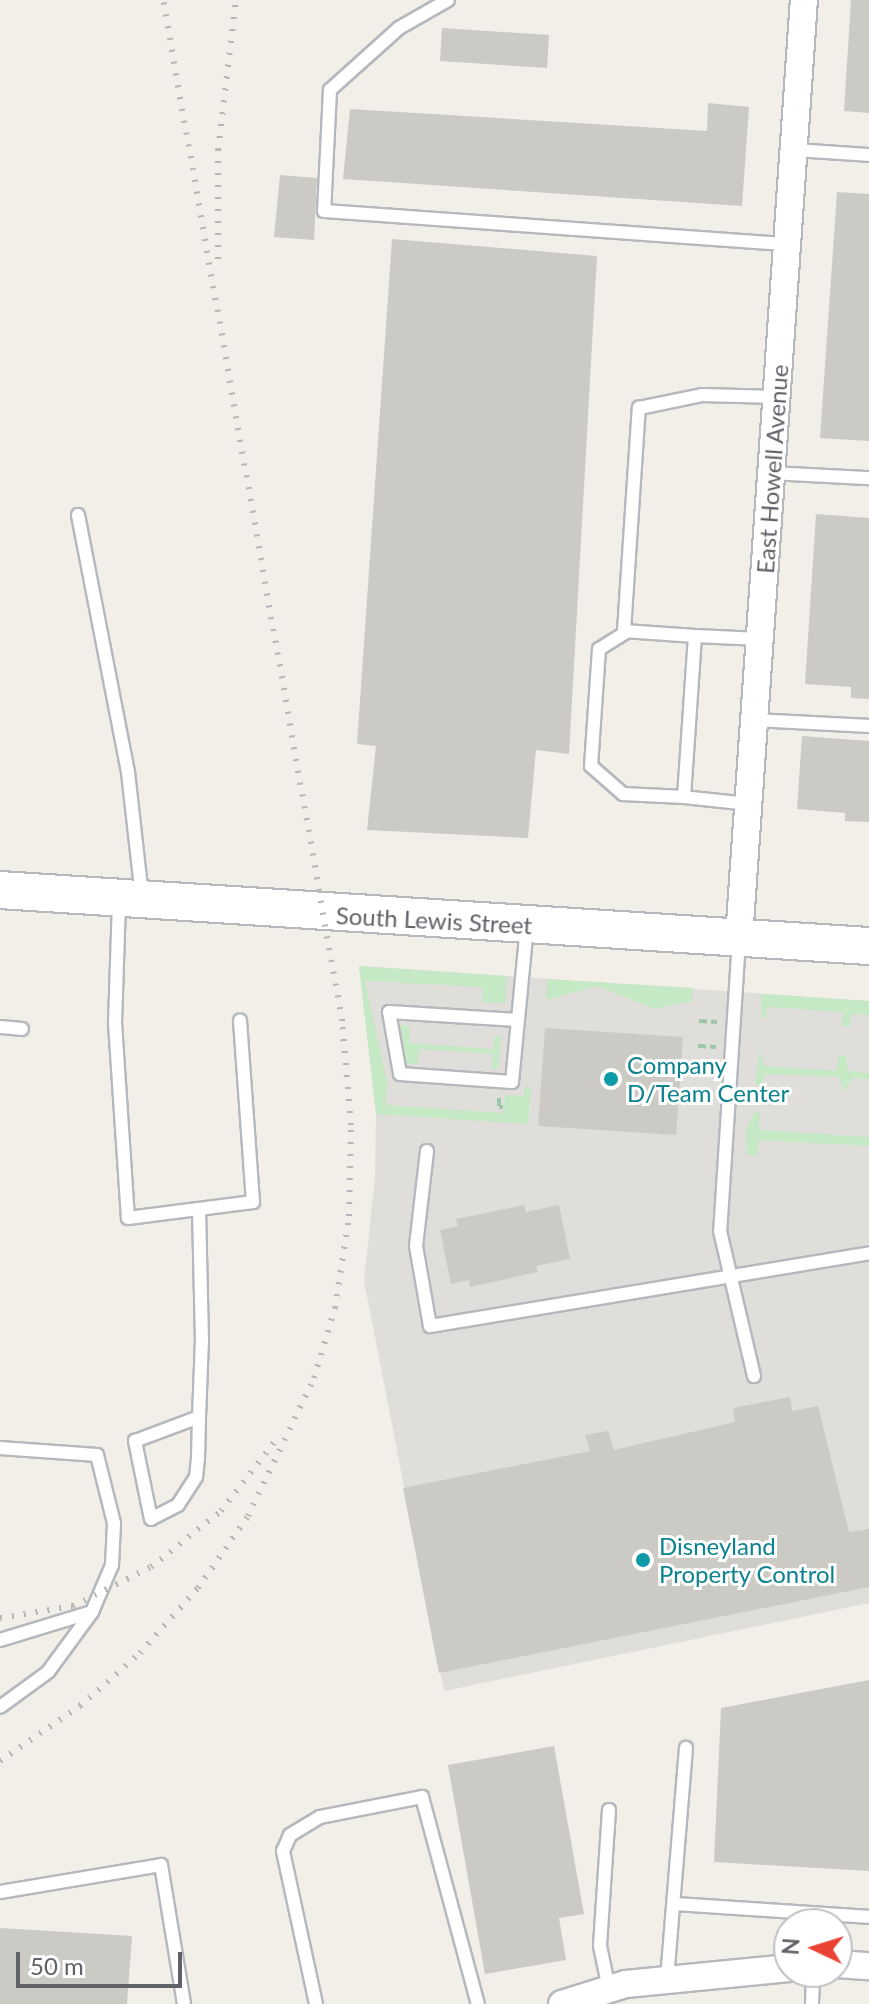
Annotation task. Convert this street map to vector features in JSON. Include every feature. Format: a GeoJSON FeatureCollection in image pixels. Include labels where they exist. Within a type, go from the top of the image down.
{"type":"FeatureCollection","features":[{"type":"Feature","properties":{"kind":"main road","name":"South Lewis Street"},"geometry":{"type":"LineString","coordinates":[[0,890],[869,946]]}},
{"type":"Feature","properties":{"kind":"street","name":"East Howell Avenue"},"geometry":{"type":"LineString","coordinates":[[739,938],[804,0]]}},
{"type":"Feature","properties":{"kind":"street"},"geometry":{"type":"LineString","coordinates":[[562,2004],[609,1989],[667,1979],[773,1969]]}},
{"type":"Feature","properties":{"kind":"lane"},"geometry":{"type":"LineString","coordinates":[[448,0],[399,28],[330,90],[324,211],[788,244]]}},
{"type":"Feature","properties":{"kind":"lane"},"geometry":{"type":"LineString","coordinates":[[794,150],[869,155]]}},
{"type":"Feature","properties":{"kind":"lane"},"geometry":{"type":"LineString","coordinates":[[628,631],[639,408],[702,395],[777,397]]}},
{"type":"Feature","properties":{"kind":"lane"},"geometry":{"type":"LineString","coordinates":[[772,473],[869,478]]}},
{"type":"Feature","properties":{"kind":"lane"},"geometry":{"type":"LineString","coordinates":[[78,515],[128,772],[130,900],[115,1023],[128,1218],[253,1202],[240,1020]]}},
{"type":"Feature","properties":{"kind":"lane"},"geometry":{"type":"LineString","coordinates":[[749,804],[623,794],[591,766],[599,649],[628,631],[760,639]]}},
{"type":"Feature","properties":{"kind":"lane"},"geometry":{"type":"LineString","coordinates":[[684,797],[695,636]]}},
{"type":"Feature","properties":{"kind":"lane"},"geometry":{"type":"LineString","coordinates":[[755,720],[869,726]]}},
{"type":"Feature","properties":{"kind":"lane"},"geometry":{"type":"LineString","coordinates":[[517,1020],[389,1012],[400,1074],[512,1082],[527,925]]}},
{"type":"Feature","properties":{"kind":"lane"},"geometry":{"type":"LineString","coordinates":[[739,938],[720,1231],[754,1376]]}},
{"type":"Feature","properties":{"kind":"lane"},"geometry":{"type":"LineString","coordinates":[[0,1027],[22,1029]]}},
{"type":"Feature","properties":{"kind":"lane"},"geometry":{"type":"LineString","coordinates":[[427,1151],[416,1246],[430,1326],[869,1253]]}},
{"type":"Feature","properties":{"kind":"lane"},"geometry":{"type":"LineString","coordinates":[[199,1209],[199,1417],[196,1477],[178,1505],[151,1519],[135,1441],[199,1417]]}},
{"type":"Feature","properties":{"kind":"lane"},"geometry":{"type":"LineString","coordinates":[[0,1448],[97,1455],[114,1523],[112,1565],[92,1612],[48,1672],[0,1707]]}},
{"type":"Feature","properties":{"kind":"lane"},"geometry":{"type":"LineString","coordinates":[[0,1640],[92,1612]]}},
{"type":"Feature","properties":{"kind":"lane"},"geometry":{"type":"LineString","coordinates":[[667,1979],[686,1748]]}},
{"type":"Feature","properties":{"kind":"lane"},"geometry":{"type":"LineString","coordinates":[[316,2004],[285,1863],[290,1835],[320,1817],[422,1797],[478,2004]]}},
{"type":"Feature","properties":{"kind":"lane"},"geometry":{"type":"LineString","coordinates":[[609,1810],[600,1946],[609,1989]]}},
{"type":"Feature","properties":{"kind":"lane"},"geometry":{"type":"LineString","coordinates":[[0,1892],[161,1865],[184,2004]]}},
{"type":"Feature","properties":{"kind":"lane"},"geometry":{"type":"LineString","coordinates":[[674,1904],[869,1917]]}},
{"type":"Feature","properties":{"kind":"path"},"geometry":{"type":"LineString","coordinates":[[699,1021],[717,1022]]}},
{"type":"Feature","properties":{"kind":"path"},"geometry":{"type":"LineString","coordinates":[[698,1046],[716,1047]]}},
{"type":"Feature","properties":{"kind":"path"},"geometry":{"type":"LineString","coordinates":[[697,1063],[715,1064]]}},
{"type":"Feature","properties":{"kind":"path"},"geometry":{"type":"LineString","coordinates":[[500,1096],[499,1107],[503,1107]]}},
{"type":"Feature","properties":{"kind":"shaded area"},"geometry":{"type":"Polygon","coordinates":[[[359,966],[869,1001],[869,1603],[444,1691],[364,1281],[375,1177],[376,1110],[359,966]]]}},
{"type":"Feature","properties":{"kind":"green space"},"geometry":{"type":"Polygon","coordinates":[[[359,966],[507,976],[505,1003],[482,1002],[482,987],[365,981],[387,1083],[386,1105],[503,1113],[505,1095],[524,1096],[525,1087],[531,1088],[528,1124],[376,1114],[359,966]]]}},
{"type":"Feature","properties":{"kind":"green space"},"geometry":{"type":"Polygon","coordinates":[[[547,979],[693,988],[692,1001],[655,1009],[597,986],[546,1000],[547,979]]]}},
{"type":"Feature","properties":{"kind":"green space"},"geometry":{"type":"Polygon","coordinates":[[[762,994],[869,1001],[869,1015],[851,1014],[850,1026],[842,1026],[843,1012],[767,1007],[766,1018],[761,1018],[762,994]]]}},
{"type":"Feature","properties":{"kind":"green space"},"geometry":{"type":"Polygon","coordinates":[[[400,1025],[410,1026],[409,1043],[493,1049],[495,1036],[501,1036],[498,1069],[492,1069],[493,1054],[419,1049],[418,1064],[406,1063],[400,1025]]]}},
{"type":"Feature","properties":{"kind":"green space"},"geometry":{"type":"Polygon","coordinates":[[[760,1050],[764,1066],[836,1071],[839,1056],[846,1055],[848,1071],[869,1073],[869,1079],[851,1078],[845,1093],[839,1077],[765,1074],[760,1089],[755,1082],[760,1050]]]}},
{"type":"Feature","properties":{"kind":"green space"},"geometry":{"type":"Polygon","coordinates":[[[755,1111],[760,1113],[759,1130],[869,1137],[869,1146],[759,1140],[757,1156],[747,1155],[746,1129],[755,1111]]]}},
{"type":"Feature","properties":{"kind":"building"},"geometry":{"type":"Polygon","coordinates":[[[851,0],[869,0],[869,113],[844,111],[851,0]]]}},
{"type":"Feature","properties":{"kind":"building"},"geometry":{"type":"Polygon","coordinates":[[[442,28],[549,35],[547,68],[440,61],[442,28]]]}},
{"type":"Feature","properties":{"kind":"building"},"geometry":{"type":"Polygon","coordinates":[[[708,103],[749,107],[742,206],[343,179],[350,109],[707,131],[708,103]]]}},
{"type":"Feature","properties":{"kind":"building"},"geometry":{"type":"Polygon","coordinates":[[[280,175],[317,178],[314,240],[274,237],[280,175]]]}},
{"type":"Feature","properties":{"kind":"building"},"geometry":{"type":"Polygon","coordinates":[[[837,192],[869,194],[869,441],[820,438],[837,192]]]}},
{"type":"Feature","properties":{"kind":"building"},"geometry":{"type":"Polygon","coordinates":[[[392,239],[597,256],[569,754],[536,750],[528,838],[367,830],[376,746],[357,744],[392,239]]]}},
{"type":"Feature","properties":{"kind":"building"},"geometry":{"type":"Polygon","coordinates":[[[816,514],[869,518],[869,699],[851,698],[851,687],[805,684],[816,514]]]}},
{"type":"Feature","properties":{"kind":"building"},"geometry":{"type":"Polygon","coordinates":[[[802,736],[869,741],[869,822],[845,821],[845,813],[797,809],[802,736]]]}},
{"type":"Feature","properties":{"kind":"building","name":"Company D/Team Center"},"geometry":{"type":"Polygon","coordinates":[[[545,1028],[683,1037],[676,1135],[538,1126],[545,1028]]]}},
{"type":"Feature","properties":{"kind":"building"},"geometry":{"type":"Polygon","coordinates":[[[524,1205],[526,1212],[559,1205],[570,1259],[536,1266],[538,1272],[470,1287],[469,1280],[451,1284],[440,1230],[458,1226],[456,1219],[524,1205]]]}},
{"type":"Feature","properties":{"kind":"building","name":"Disneyland Property Control"},"geometry":{"type":"Polygon","coordinates":[[[790,1397],[792,1411],[818,1406],[849,1532],[869,1529],[869,1587],[439,1673],[403,1488],[590,1451],[585,1435],[608,1431],[614,1450],[735,1422],[733,1408],[790,1397]]]}},
{"type":"Feature","properties":{"kind":"building"},"geometry":{"type":"Polygon","coordinates":[[[869,1680],[869,1871],[714,1862],[721,1708],[869,1680]]]}},
{"type":"Feature","properties":{"kind":"building"},"geometry":{"type":"Polygon","coordinates":[[[554,1746],[584,1914],[559,1918],[566,1960],[485,1974],[448,1765],[554,1746]]]}},
{"type":"Feature","properties":{"kind":"building"},"geometry":{"type":"Polygon","coordinates":[[[0,1928],[132,1936],[127,2004],[0,2004],[0,1928]]]}},
{"type":"Feature","properties":{"kind":"railway"},"geometry":{"type":"LineString","coordinates":[[0,1761],[80,1706],[140,1653],[198,1588],[248,1516],[314,1378],[335,1308],[349,1216],[351,1125],[342,1021],[163,0]]}},
{"type":"Feature","properties":{"kind":"railway"},"geometry":{"type":"LineString","coordinates":[[218,259],[218,150],[236,0]]}},
{"type":"Feature","properties":{"kind":"railway"},"geometry":{"type":"LineString","coordinates":[[0,1618],[73,1606],[151,1567],[221,1511],[280,1435]]}},
{"type":"Feature","properties":{"kind":"place","name":"Company D/Team Center"},"geometry":{"type":"Point","coordinates":[611,1079]}},
{"type":"Feature","properties":{"kind":"place","name":"Disneyland Property Control"},"geometry":{"type":"Point","coordinates":[643,1560]}}]}
